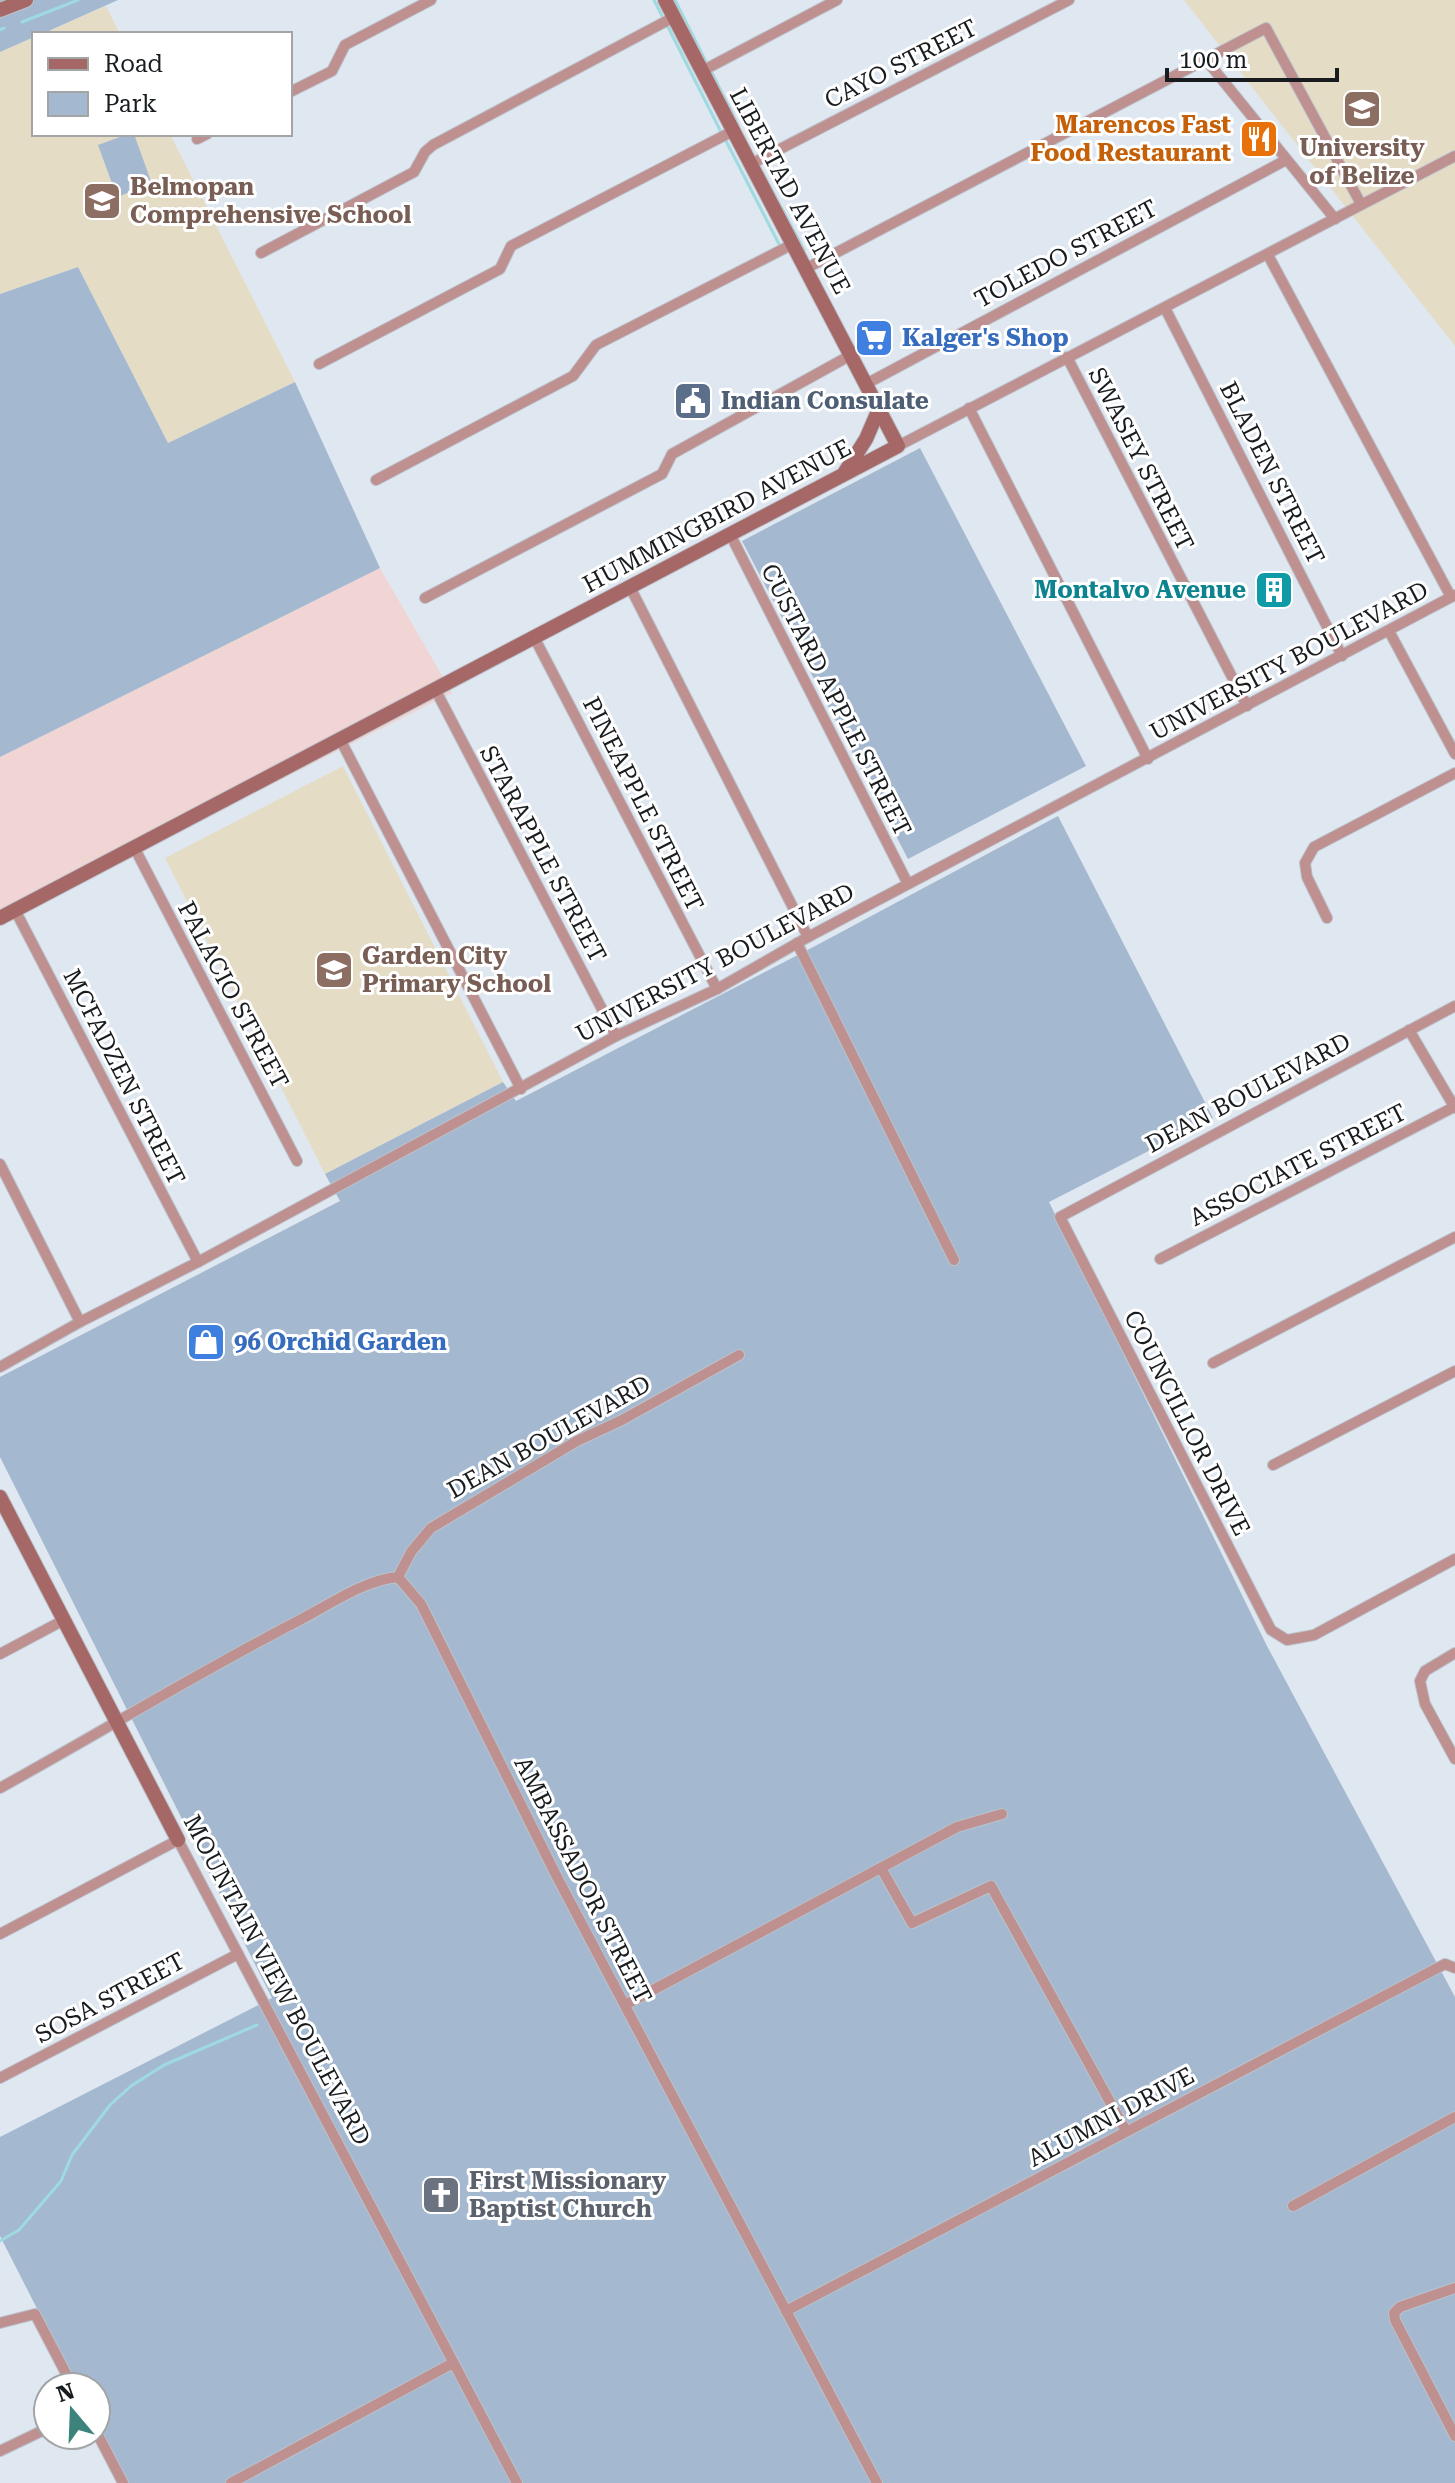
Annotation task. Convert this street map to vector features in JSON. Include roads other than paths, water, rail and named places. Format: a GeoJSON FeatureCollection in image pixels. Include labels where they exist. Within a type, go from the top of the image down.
{"type":"FeatureCollection","features":[{"type":"Feature","properties":{"kind":"street"},"geometry":{"type":"LineString","coordinates":[[0,10],[26,0]]}},
{"type":"Feature","properties":{"kind":"street"},"geometry":{"type":"LineString","coordinates":[[292,91],[332,71],[345,45],[431,0]]}},
{"type":"Feature","properties":{"kind":"street","name":"LIBERTAD AVENUE"},"geometry":{"type":"LineString","coordinates":[[665,0],[898,446]]}},
{"type":"Feature","properties":{"kind":"street"},"geometry":{"type":"LineString","coordinates":[[702,71],[837,0]]}},
{"type":"Feature","properties":{"kind":"street","name":"CAYO STREET"},"geometry":{"type":"LineString","coordinates":[[751,164],[1069,0]]}},
{"type":"Feature","properties":{"kind":"street"},"geometry":{"type":"LineString","coordinates":[[261,253],[414,172],[425,152],[433,145],[674,17]]}},
{"type":"Feature","properties":{"kind":"street"},"geometry":{"type":"LineString","coordinates":[[805,269],[1266,28],[1361,204]]}},
{"type":"Feature","properties":{"kind":"street"},"geometry":{"type":"LineString","coordinates":[[1207,61],[1335,219]]}},
{"type":"Feature","properties":{"kind":"street"},"geometry":{"type":"LineString","coordinates":[[319,364],[500,269],[511,246],[733,131]]}},
{"type":"Feature","properties":{"kind":"street","name":"HUMMINGBIRD AVENUE"},"geometry":{"type":"LineString","coordinates":[[0,918],[1455,156]]}},
{"type":"Feature","properties":{"kind":"street","name":"TOLEDO STREET"},"geometry":{"type":"LineString","coordinates":[[866,384],[1286,160]]}},
{"type":"Feature","properties":{"kind":"street"},"geometry":{"type":"LineString","coordinates":[[376,480],[573,376],[596,345],[793,244]]}},
{"type":"Feature","properties":{"kind":"street"},"geometry":{"type":"LineString","coordinates":[[1268,255],[1453,596]]}},
{"type":"Feature","properties":{"kind":"street","name":"BLADEN STREET"},"geometry":{"type":"LineString","coordinates":[[1165,308],[1342,656]]}},
{"type":"Feature","properties":{"kind":"street"},"geometry":{"type":"LineString","coordinates":[[425,598],[662,474],[672,454],[851,355]]}},
{"type":"Feature","properties":{"kind":"street","name":"SWASEY STREET"},"geometry":{"type":"LineString","coordinates":[[1067,357],[1247,706]]}},
{"type":"Feature","properties":{"kind":"street"},"geometry":{"type":"LineString","coordinates":[[969,408],[1148,759]]}},
{"type":"Feature","properties":{"kind":"street"},"geometry":{"type":"LineString","coordinates":[[844,475],[866,439],[879,409]]}},
{"type":"Feature","properties":{"kind":"street","name":"CUSTARD APPLE STREET"},"geometry":{"type":"LineString","coordinates":[[730,534],[908,884]]}},
{"type":"Feature","properties":{"kind":"street"},"geometry":{"type":"LineString","coordinates":[[630,587],[808,937]]}},
{"type":"Feature","properties":{"kind":"street","name":"UNIVERSITY BOULEVARD"},"geometry":{"type":"LineString","coordinates":[[0,1367],[616,1036],[717,989],[808,937],[1453,596]]}},
{"type":"Feature","properties":{"kind":"street"},"geometry":{"type":"LineString","coordinates":[[1389,631],[1455,754]]}},
{"type":"Feature","properties":{"kind":"street","name":"PINEAPPLE STREET"},"geometry":{"type":"LineString","coordinates":[[534,637],[717,989]]}},
{"type":"Feature","properties":{"kind":"street","name":"STARAPPLE STREET"},"geometry":{"type":"LineString","coordinates":[[435,689],[616,1036]]}},
{"type":"Feature","properties":{"kind":"street"},"geometry":{"type":"LineString","coordinates":[[340,739],[521,1089]]}},
{"type":"Feature","properties":{"kind":"street"},"geometry":{"type":"LineString","coordinates":[[1327,918],[1307,877],[1305,863],[1314,847],[1455,773]]}},
{"type":"Feature","properties":{"kind":"street","name":"PALACIO STREET"},"geometry":{"type":"LineString","coordinates":[[134,847],[297,1161]]}},
{"type":"Feature","properties":{"kind":"street","name":"MCFADZEN STREET"},"geometry":{"type":"LineString","coordinates":[[15,910],[198,1262]]}},
{"type":"Feature","properties":{"kind":"street"},"geometry":{"type":"LineString","coordinates":[[797,943],[954,1260]]}},
{"type":"Feature","properties":{"kind":"street","name":"DEAN BOULEVARD"},"geometry":{"type":"LineString","coordinates":[[1060,1217],[1455,1006]]}},
{"type":"Feature","properties":{"kind":"street"},"geometry":{"type":"LineString","coordinates":[[1409,1030],[1455,1108]]}},
{"type":"Feature","properties":{"kind":"street","name":"ASSOCIATE STREET"},"geometry":{"type":"LineString","coordinates":[[1160,1259],[1455,1108]]}},
{"type":"Feature","properties":{"kind":"street"},"geometry":{"type":"LineString","coordinates":[[0,1164],[80,1322]]}},
{"type":"Feature","properties":{"kind":"street","name":"COUNCILLOR DRIVE"},"geometry":{"type":"LineString","coordinates":[[1060,1217],[1271,1630],[1287,1640],[1314,1635],[1455,1559]]}},
{"type":"Feature","properties":{"kind":"street"},"geometry":{"type":"LineString","coordinates":[[1213,1363],[1455,1237]]}},
{"type":"Feature","properties":{"kind":"street","name":"DEAN BOULEVARD"},"geometry":{"type":"LineString","coordinates":[[398,1577],[411,1552],[431,1528],[577,1441],[622,1420],[739,1355]]}},
{"type":"Feature","properties":{"kind":"street"},"geometry":{"type":"LineString","coordinates":[[1273,1465],[1455,1371]]}},
{"type":"Feature","properties":{"kind":"street","name":"MOUNTAIN VIEW BOULEVARD"},"geometry":{"type":"LineString","coordinates":[[0,1497],[62,1621],[119,1723],[517,2483]]}},
{"type":"Feature","properties":{"kind":"street"},"geometry":{"type":"LineString","coordinates":[[0,1788],[313,1613],[385,1578],[398,1577]]}},
{"type":"Feature","properties":{"kind":"street","name":"AMBASSADOR STREET"},"geometry":{"type":"LineString","coordinates":[[398,1577],[421,1604],[550,1864],[877,2483]]}},
{"type":"Feature","properties":{"kind":"street"},"geometry":{"type":"LineString","coordinates":[[0,1654],[62,1621]]}},
{"type":"Feature","properties":{"kind":"street"},"geometry":{"type":"LineString","coordinates":[[1455,1653],[1425,1671],[1420,1681],[1425,1704],[1455,1759]]}},
{"type":"Feature","properties":{"kind":"street"},"geometry":{"type":"LineString","coordinates":[[625,2005],[957,1827],[1002,1814]]}},
{"type":"Feature","properties":{"kind":"street"},"geometry":{"type":"LineString","coordinates":[[0,1934],[178,1840]]}},
{"type":"Feature","properties":{"kind":"street"},"geometry":{"type":"LineString","coordinates":[[881,1868],[912,1923],[991,1886],[1126,2131]]}},
{"type":"Feature","properties":{"kind":"street","name":"SOSA STREET"},"geometry":{"type":"LineString","coordinates":[[0,2078],[238,1954]]}},
{"type":"Feature","properties":{"kind":"street","name":"ALUMNI DRIVE"},"geometry":{"type":"LineString","coordinates":[[786,2311],[1445,1964],[1455,1968]]}},
{"type":"Feature","properties":{"kind":"street"},"geometry":{"type":"LineString","coordinates":[[1293,2206],[1455,2117]]}},
{"type":"Feature","properties":{"kind":"street"},"geometry":{"type":"LineString","coordinates":[[1455,2288],[1400,2307],[1394,2313],[1452,2423],[1455,2436]]}},
{"type":"Feature","properties":{"kind":"street"},"geometry":{"type":"LineString","coordinates":[[0,2323],[35,2314],[65,2371]]}},
{"type":"Feature","properties":{"kind":"street"},"geometry":{"type":"LineString","coordinates":[[231,2483],[453,2363]]}},
{"type":"Feature","properties":{"kind":"street"},"geometry":{"type":"LineString","coordinates":[[0,2451],[32,2436]]}},
{"type":"Feature","properties":{"kind":"street"},"geometry":{"type":"LineString","coordinates":[[106,2451],[123,2483]]}},
{"type":"Feature","properties":{"kind":"waterway"},"geometry":{"type":"LineString","coordinates":[[22,22],[78,0]]}},
{"type":"Feature","properties":{"kind":"waterway"},"geometry":{"type":"LineString","coordinates":[[654,0],[663,18]]}},
{"type":"Feature","properties":{"kind":"waterway"},"geometry":{"type":"LineString","coordinates":[[675,0],[707,64]]}},
{"type":"Feature","properties":{"kind":"waterway"},"geometry":{"type":"LineString","coordinates":[[667,25],[721,132]]}},
{"type":"Feature","properties":{"kind":"waterway"},"geometry":{"type":"LineString","coordinates":[[0,30],[4,28]]}},
{"type":"Feature","properties":{"kind":"waterway"},"geometry":{"type":"LineString","coordinates":[[711,71],[738,125]]}},
{"type":"Feature","properties":{"kind":"waterway"},"geometry":{"type":"LineString","coordinates":[[725,139],[780,246]]}},
{"type":"Feature","properties":{"kind":"waterway"},"geometry":{"type":"LineString","coordinates":[[758,164],[804,250]]}},
{"type":"Feature","properties":{"kind":"waterway"},"geometry":{"type":"LineString","coordinates":[[0,2241],[19,2230],[61,2181],[72,2155],[110,2105],[131,2086],[164,2065],[257,2025]]}},
{"type":"Feature","properties":{"kind":"place","name":"University of Belize"},"geometry":{"type":"Point","coordinates":[1362,109]}},
{"type":"Feature","properties":{"kind":"place","name":"Marencos Fast Food Restaurant"},"geometry":{"type":"Point","coordinates":[1259,139]}},
{"type":"Feature","properties":{"kind":"place","name":"Belmopan Comprehensive School"},"geometry":{"type":"Point","coordinates":[102,201]}},
{"type":"Feature","properties":{"kind":"place","name":"Kalger's Shop"},"geometry":{"type":"Point","coordinates":[874,338]}},
{"type":"Feature","properties":{"kind":"place","name":"Indian Consulate"},"geometry":{"type":"Point","coordinates":[693,401]}},
{"type":"Feature","properties":{"kind":"place","name":"Montalvo Avenue"},"geometry":{"type":"Point","coordinates":[1274,590]}},
{"type":"Feature","properties":{"kind":"place","name":"Garden City Primary School"},"geometry":{"type":"Point","coordinates":[334,970]}},
{"type":"Feature","properties":{"kind":"place","name":"96 Orchid Garden"},"geometry":{"type":"Point","coordinates":[206,1342]}},
{"type":"Feature","properties":{"kind":"place","name":"First Missionary Baptist Church"},"geometry":{"type":"Point","coordinates":[441,2195]}}]}
